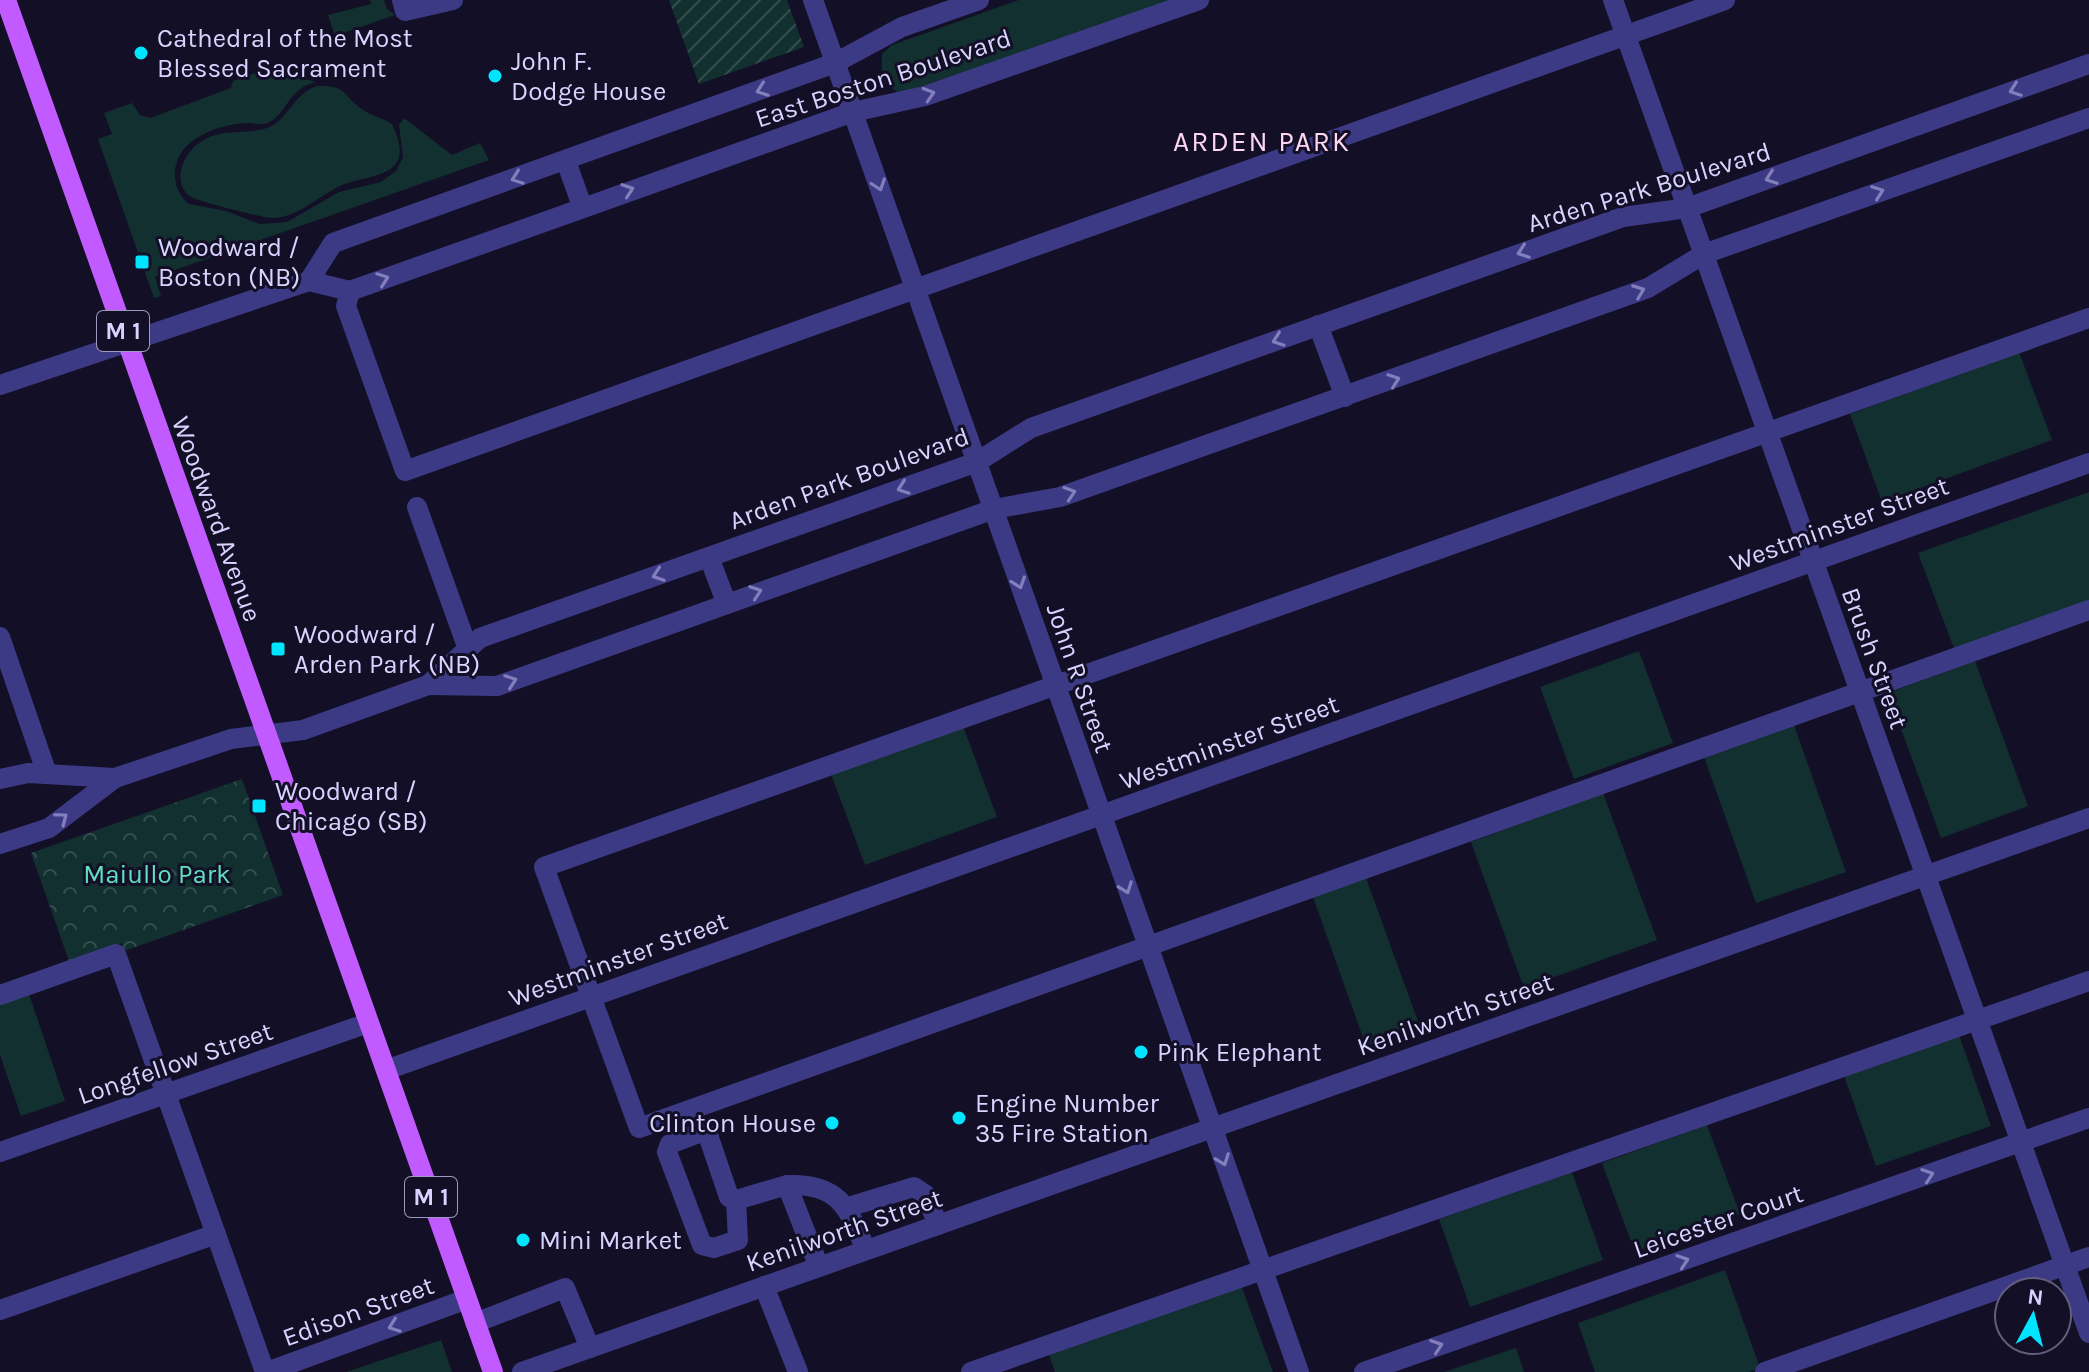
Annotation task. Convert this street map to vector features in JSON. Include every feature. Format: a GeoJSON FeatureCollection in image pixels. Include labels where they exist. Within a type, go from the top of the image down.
{"type":"FeatureCollection","features":[{"type":"Feature","properties":{"kind":"main road","name":"Woodward Avenue"},"geometry":{"type":"LineString","coordinates":[[5,8],[127,341],[493,1372]]}},
{"type":"Feature","properties":{"kind":"street"},"geometry":{"type":"LineString","coordinates":[[402,0],[405,11],[453,0]]}},
{"type":"Feature","properties":{"kind":"street","name":"John R Street"},"geometry":{"type":"LineString","coordinates":[[813,0],[1299,1372]]}},
{"type":"Feature","properties":{"kind":"street","name":"East Boston Boulevard"},"geometry":{"type":"LineString","coordinates":[[309,281],[333,243],[835,63],[902,27],[979,0]]}},
{"type":"Feature","properties":{"kind":"street","name":"East Boston Boulevard"},"geometry":{"type":"LineString","coordinates":[[350,291],[853,112],[925,96],[1199,0]]}},
{"type":"Feature","properties":{"kind":"street","name":"Brush Street"},"geometry":{"type":"LineString","coordinates":[[1613,0],[2089,1333]]}},
{"type":"Feature","properties":{"kind":"street"},"geometry":{"type":"LineString","coordinates":[[0,385],[309,281],[350,291],[346,306],[405,471],[1725,0]]}},
{"type":"Feature","properties":{"kind":"street","name":"Arden Park Boulevard"},"geometry":{"type":"LineString","coordinates":[[428,685],[480,638],[977,462],[1031,428],[1623,217],[1687,208],[2088,69]]}},
{"type":"Feature","properties":{"kind":"street","name":"Arden Park Boulevard"},"geometry":{"type":"LineString","coordinates":[[115,778],[231,739],[303,730],[428,685],[497,686],[994,509],[1060,497],[1345,397],[1648,288],[1704,254],[2089,118]]}},
{"type":"Feature","properties":{"kind":"street"},"geometry":{"type":"LineString","coordinates":[[566,161],[582,206]]}},
{"type":"Feature","properties":{"kind":"street"},"geometry":{"type":"LineString","coordinates":[[2089,318],[544,867],[639,1128],[2089,610]]}},
{"type":"Feature","properties":{"kind":"street"},"geometry":{"type":"LineString","coordinates":[[1318,325],[1345,397]]}},
{"type":"Feature","properties":{"kind":"street","name":"Westminster Street"},"geometry":{"type":"LineString","coordinates":[[386,1070],[2089,463]]}},
{"type":"Feature","properties":{"kind":"street"},"geometry":{"type":"LineString","coordinates":[[417,507],[468,649]]}},
{"type":"Feature","properties":{"kind":"street","name":"Arden Park Boulevard"},"geometry":{"type":"LineString","coordinates":[[709,557],[726,602]]}},
{"type":"Feature","properties":{"kind":"street"},"geometry":{"type":"LineString","coordinates":[[0,637],[47,774]]}},
{"type":"Feature","properties":{"kind":"street"},"geometry":{"type":"LineString","coordinates":[[0,779],[14,774],[115,778]]}},
{"type":"Feature","properties":{"kind":"street"},"geometry":{"type":"LineString","coordinates":[[0,844],[49,828],[115,778]]}},
{"type":"Feature","properties":{"kind":"street","name":"Kenilworth Street"},"geometry":{"type":"LineString","coordinates":[[522,1372],[2089,818]]}},
{"type":"Feature","properties":{"kind":"street"},"geometry":{"type":"LineString","coordinates":[[0,995],[116,954],[266,1372]]}},
{"type":"Feature","properties":{"kind":"street"},"geometry":{"type":"LineString","coordinates":[[971,1372],[2089,981]]}},
{"type":"Feature","properties":{"kind":"street","name":"Longfellow Street"},"geometry":{"type":"LineString","coordinates":[[0,1152],[368,1023]]}},
{"type":"Feature","properties":{"kind":"street","name":"Leicester Court"},"geometry":{"type":"LineString","coordinates":[[1364,1372],[2089,1118]]}},
{"type":"Feature","properties":{"kind":"street"},"geometry":{"type":"LineString","coordinates":[[736,1200],[738,1240],[714,1248],[702,1245],[667,1152],[670,1144],[699,1133],[708,1135],[729,1197],[736,1200],[787,1185],[821,1190],[837,1196],[848,1207],[866,1250]]}},
{"type":"Feature","properties":{"kind":"street"},"geometry":{"type":"LineString","coordinates":[[787,1185],[819,1267]]}},
{"type":"Feature","properties":{"kind":"street"},"geometry":{"type":"LineString","coordinates":[[848,1207],[914,1187],[926,1195],[938,1225]]}},
{"type":"Feature","properties":{"kind":"street"},"geometry":{"type":"LineString","coordinates":[[0,1310],[216,1234]]}},
{"type":"Feature","properties":{"kind":"street"},"geometry":{"type":"LineString","coordinates":[[1765,1372],[2089,1257]]}},
{"type":"Feature","properties":{"kind":"street"},"geometry":{"type":"LineString","coordinates":[[764,1286],[798,1372]]}},
{"type":"Feature","properties":{"kind":"street"},"geometry":{"type":"LineString","coordinates":[[475,1323],[565,1288],[590,1348]]}},
{"type":"Feature","properties":{"kind":"street","name":"Edison Street"},"geometry":{"type":"LineString","coordinates":[[266,1372],[467,1299]]}},
{"type":"Feature","properties":{"kind":"green space"},"geometry":{"type":"Polygon","coordinates":[[[370,0],[384,0],[387,9],[395,15],[335,36],[328,15],[371,4],[370,0]]]}},
{"type":"Feature","properties":{"kind":"green space"},"geometry":{"type":"Polygon","coordinates":[[[669,0],[787,0],[804,47],[699,84],[669,0]]]}},
{"type":"Feature","properties":{"kind":"green space"},"geometry":{"type":"Polygon","coordinates":[[[1019,0],[1178,0],[900,94],[882,81],[882,54],[892,45],[1019,0]]]}},
{"type":"Feature","properties":{"kind":"green space"},"geometry":{"type":"Polygon","coordinates":[[[281,64],[298,77],[316,82],[299,90],[278,115],[265,124],[224,127],[191,142],[183,150],[175,171],[178,189],[189,204],[226,211],[260,224],[287,222],[339,192],[381,182],[396,171],[403,157],[399,125],[404,118],[452,155],[480,143],[489,160],[155,277],[161,296],[154,298],[98,139],[112,134],[104,113],[132,103],[140,115],[150,118],[231,88],[233,81],[281,64]]]}},
{"type":"Feature","properties":{"kind":"green space"},"geometry":{"type":"Polygon","coordinates":[[[317,86],[340,89],[366,111],[392,124],[400,154],[397,163],[381,174],[336,188],[284,217],[246,213],[191,197],[185,191],[181,184],[182,168],[195,146],[218,134],[259,130],[274,125],[302,95],[317,86]]]}},
{"type":"Feature","properties":{"kind":"green space"},"geometry":{"type":"Polygon","coordinates":[[[2019,352],[2052,440],[1882,502],[1850,414],[2019,352]]]}},
{"type":"Feature","properties":{"kind":"green space"},"geometry":{"type":"Polygon","coordinates":[[[2089,492],[2089,602],[1955,651],[1918,553],[2089,492]]]}},
{"type":"Feature","properties":{"kind":"green space"},"geometry":{"type":"Polygon","coordinates":[[[1639,651],[1673,743],[1574,779],[1540,687],[1639,651]]]}},
{"type":"Feature","properties":{"kind":"green space"},"geometry":{"type":"Polygon","coordinates":[[[1975,661],[2028,806],[1941,838],[1888,693],[1975,661]]]}},
{"type":"Feature","properties":{"kind":"green space"},"geometry":{"type":"Polygon","coordinates":[[[1794,725],[1846,872],[1756,903],[1704,757],[1794,725]]]}},
{"type":"Feature","properties":{"kind":"green space"},"geometry":{"type":"Polygon","coordinates":[[[963,726],[997,817],[865,865],[831,774],[963,726]]]}},
{"type":"Feature","properties":{"kind":"green space","name":"Maiullo Park"},"geometry":{"type":"Polygon","coordinates":[[[242,779],[283,895],[124,951],[121,943],[69,961],[31,853],[242,779]]]}},
{"type":"Feature","properties":{"kind":"green space"},"geometry":{"type":"Polygon","coordinates":[[[1603,793],[1657,940],[1524,988],[1471,842],[1603,793]]]}},
{"type":"Feature","properties":{"kind":"green space"},"geometry":{"type":"Polygon","coordinates":[[[1366,878],[1420,1027],[1366,1046],[1313,897],[1366,878]]]}},
{"type":"Feature","properties":{"kind":"green space"},"geometry":{"type":"Polygon","coordinates":[[[29,994],[65,1101],[21,1116],[0,1055],[0,1004],[29,994]]]}},
{"type":"Feature","properties":{"kind":"green space"},"geometry":{"type":"Polygon","coordinates":[[[1958,1032],[1991,1126],[1876,1166],[1843,1073],[1958,1032]]]}},
{"type":"Feature","properties":{"kind":"green space"},"geometry":{"type":"Polygon","coordinates":[[[1707,1125],[1740,1214],[1635,1252],[1602,1163],[1707,1125]]]}},
{"type":"Feature","properties":{"kind":"green space"},"geometry":{"type":"Polygon","coordinates":[[[1572,1172],[1603,1260],[1470,1307],[1439,1219],[1572,1172]]]}},
{"type":"Feature","properties":{"kind":"green space"},"geometry":{"type":"Polygon","coordinates":[[[1725,1270],[1760,1368],[1749,1372],[1595,1372],[1578,1323],[1725,1270]]]}},
{"type":"Feature","properties":{"kind":"green space"},"geometry":{"type":"Polygon","coordinates":[[[1241,1285],[1273,1372],[1055,1372],[1049,1355],[1241,1285]]]}},
{"type":"Feature","properties":{"kind":"green space"},"geometry":{"type":"Polygon","coordinates":[[[441,1340],[452,1372],[346,1372],[441,1340]]]}},
{"type":"Feature","properties":{"kind":"green space"},"geometry":{"type":"Polygon","coordinates":[[[1516,1348],[1524,1372],[1444,1372],[1516,1348]]]}},
{"type":"Feature","properties":{"kind":"place","name":"Cathedral of the Most Blessed Sacrament"},"geometry":{"type":"Point","coordinates":[141,53]}},
{"type":"Feature","properties":{"kind":"place","name":"John F. Dodge House"},"geometry":{"type":"Point","coordinates":[495,76]}},
{"type":"Feature","properties":{"kind":"place","name":"Woodward / Boston (NB)"},"geometry":{"type":"Point","coordinates":[142,262]}},
{"type":"Feature","properties":{"kind":"place","name":"Woodward / Arden Park (NB)"},"geometry":{"type":"Point","coordinates":[278,649]}},
{"type":"Feature","properties":{"kind":"place","name":"Woodward / Chicago (SB)"},"geometry":{"type":"Point","coordinates":[259,806]}},
{"type":"Feature","properties":{"kind":"place","name":"Pink Elephant"},"geometry":{"type":"Point","coordinates":[1141,1052]}},
{"type":"Feature","properties":{"kind":"place","name":"Engine Number 35 Fire Station"},"geometry":{"type":"Point","coordinates":[959,1118]}},
{"type":"Feature","properties":{"kind":"place","name":"Clinton House"},"geometry":{"type":"Point","coordinates":[832,1123]}},
{"type":"Feature","properties":{"kind":"place","name":"Mini Market"},"geometry":{"type":"Point","coordinates":[523,1240]}},
{"type":"Feature","properties":{"kind":"district","name":"ARDEN PARK"},"geometry":{"type":"Point","coordinates":[1262,141]}}]}
